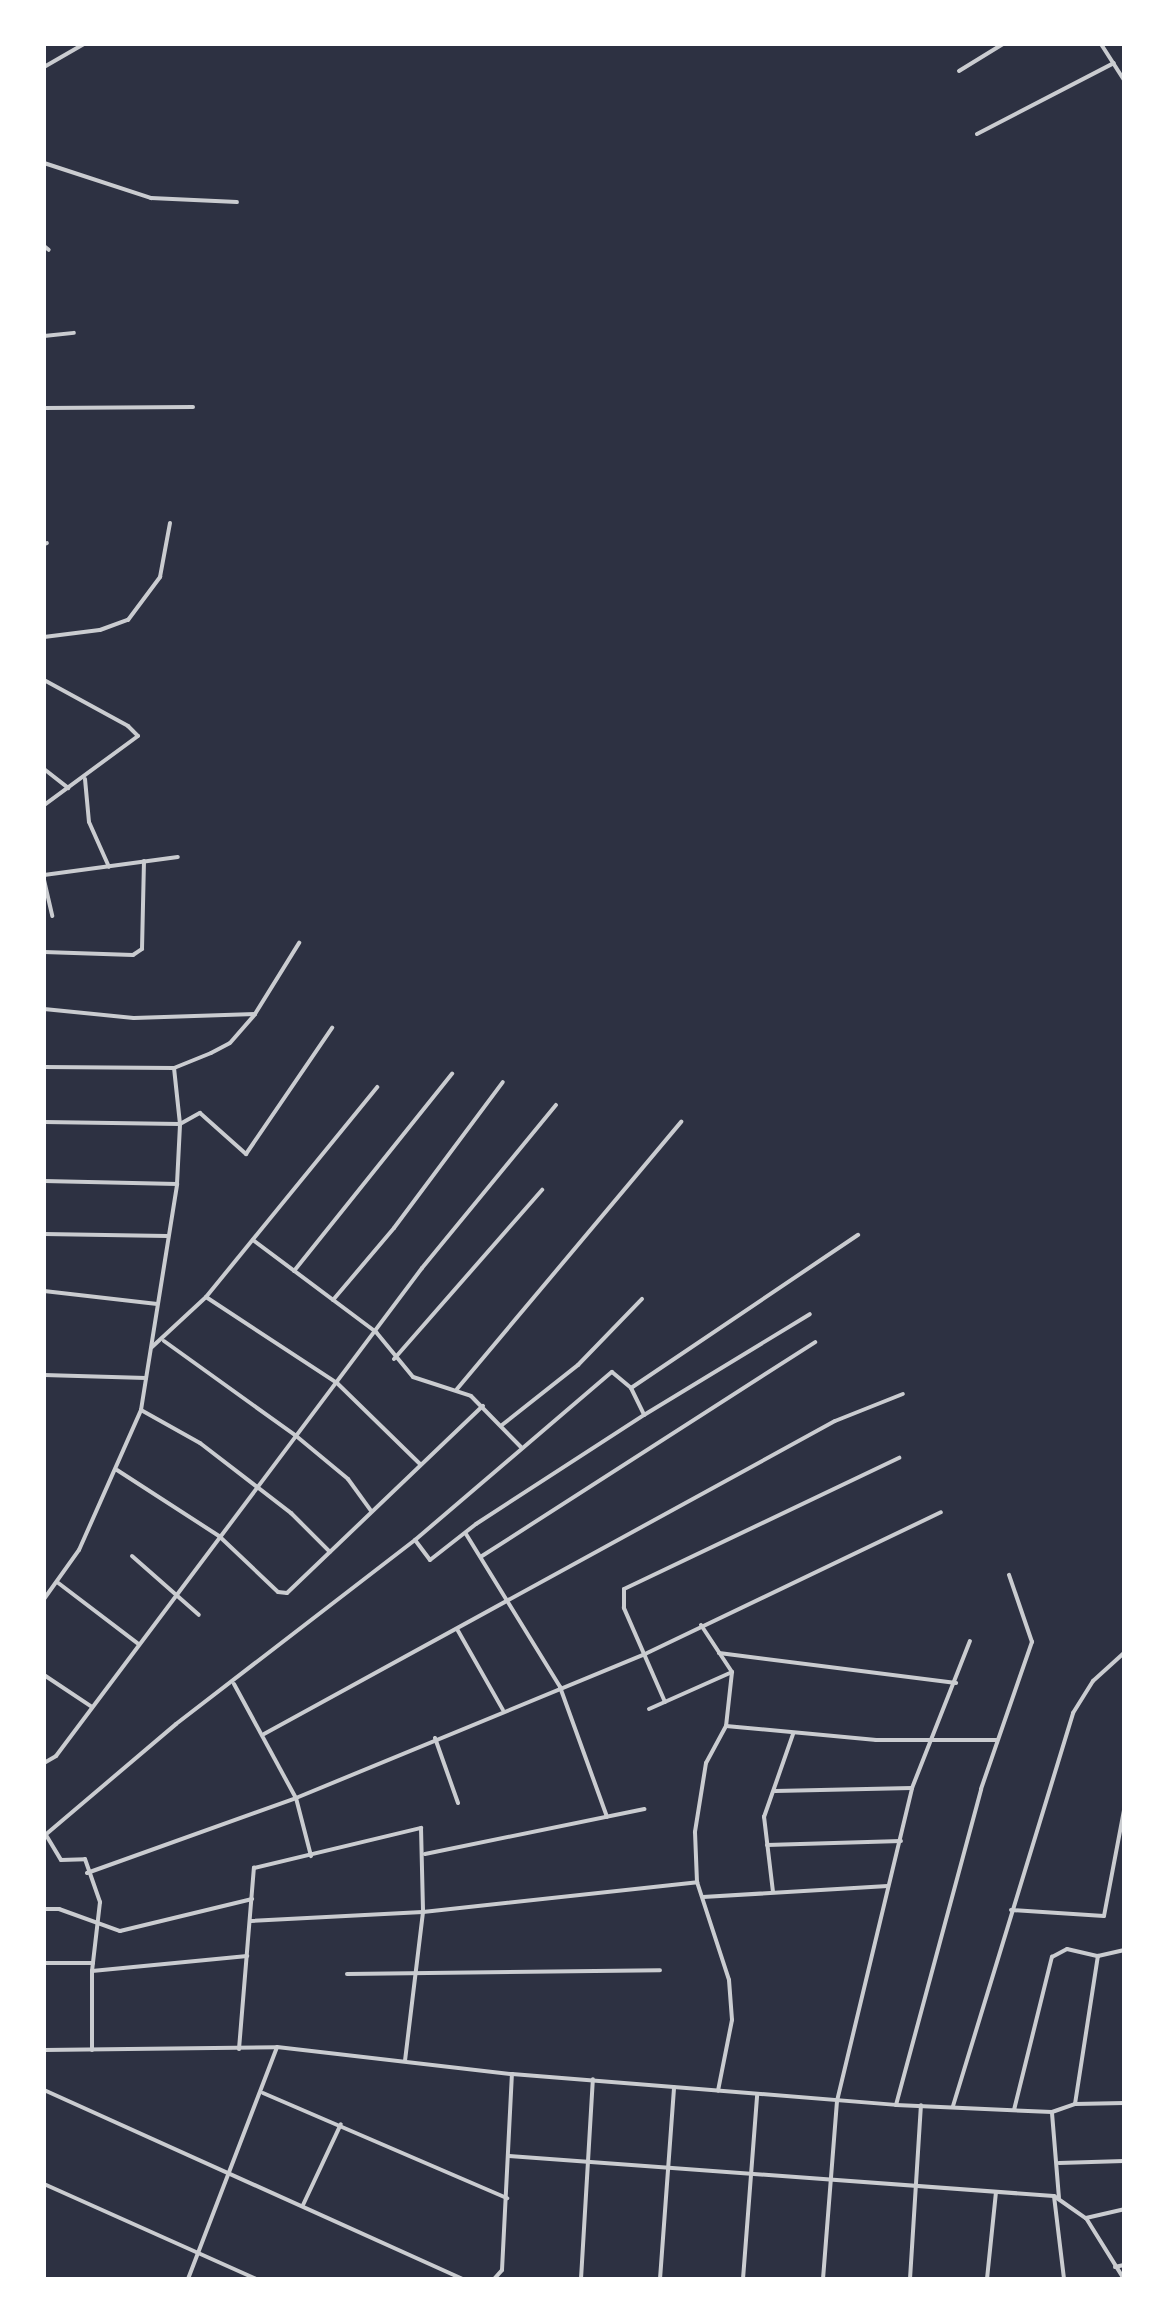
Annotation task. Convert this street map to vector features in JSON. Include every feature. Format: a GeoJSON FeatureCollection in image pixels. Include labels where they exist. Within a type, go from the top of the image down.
{"type":"FeatureCollection","features":[{"type":"Feature","properties":{"kind":"street"},"geometry":{"type":"LineString","coordinates":[[44,67],[84,44]]}},
{"type":"Feature","properties":{"kind":"street"},"geometry":{"type":"LineString","coordinates":[[959,71],[1003,44]]}},
{"type":"Feature","properties":{"kind":"street"},"geometry":{"type":"LineString","coordinates":[[1101,44],[1122,70],[1124,80]]}},
{"type":"Feature","properties":{"kind":"street"},"geometry":{"type":"LineString","coordinates":[[977,134],[1114,63]]}},
{"type":"Feature","properties":{"kind":"street"},"geometry":{"type":"LineString","coordinates":[[44,163],[151,198],[237,202]]}},
{"type":"Feature","properties":{"kind":"street"},"geometry":{"type":"LineString","coordinates":[[44,336],[74,333]]}},
{"type":"Feature","properties":{"kind":"street"},"geometry":{"type":"LineString","coordinates":[[44,408],[193,407]]}},
{"type":"Feature","properties":{"kind":"street"},"geometry":{"type":"LineString","coordinates":[[44,637],[100,630],[128,620],[160,577],[170,523]]}},
{"type":"Feature","properties":{"kind":"street"},"geometry":{"type":"LineString","coordinates":[[44,680],[109,714],[138,736],[85,779],[44,805]]}},
{"type":"Feature","properties":{"kind":"street"},"geometry":{"type":"LineString","coordinates":[[44,769],[68,788]]}},
{"type":"Feature","properties":{"kind":"street"},"geometry":{"type":"LineString","coordinates":[[85,779],[89,822],[110,868]]}},
{"type":"Feature","properties":{"kind":"street"},"geometry":{"type":"LineString","coordinates":[[52,916],[47,905],[44,877],[178,857]]}},
{"type":"Feature","properties":{"kind":"street"},"geometry":{"type":"LineString","coordinates":[[44,952],[133,955],[142,949],[144,861]]}},
{"type":"Feature","properties":{"kind":"street"},"geometry":{"type":"LineString","coordinates":[[44,1067],[174,1068],[230,1043],[255,1014],[299,943]]}},
{"type":"Feature","properties":{"kind":"street"},"geometry":{"type":"LineString","coordinates":[[44,1009],[134,1018],[255,1014]]}},
{"type":"Feature","properties":{"kind":"street"},"geometry":{"type":"LineString","coordinates":[[44,1122],[107,1119],[180,1124],[200,1113],[246,1154],[332,1028]]}},
{"type":"Feature","properties":{"kind":"street"},"geometry":{"type":"LineString","coordinates":[[44,1599],[79,1550],[141,1410],[177,1184],[180,1124],[174,1068]]}},
{"type":"Feature","properties":{"kind":"street"},"geometry":{"type":"LineString","coordinates":[[294,1271],[452,1074]]}},
{"type":"Feature","properties":{"kind":"street"},"geometry":{"type":"LineString","coordinates":[[333,1300],[394,1228],[503,1082]]}},
{"type":"Feature","properties":{"kind":"street"},"geometry":{"type":"LineString","coordinates":[[152,1347],[164,1341],[206,1297],[253,1240],[278,1202],[377,1087]]}},
{"type":"Feature","properties":{"kind":"street"},"geometry":{"type":"LineString","coordinates":[[44,1763],[56,1756],[137,1643],[259,1488],[295,1435],[556,1105]]}},
{"type":"Feature","properties":{"kind":"street"},"geometry":{"type":"LineString","coordinates":[[457,1389],[681,1122]]}},
{"type":"Feature","properties":{"kind":"street"},"geometry":{"type":"LineString","coordinates":[[44,1181],[177,1184]]}},
{"type":"Feature","properties":{"kind":"street"},"geometry":{"type":"LineString","coordinates":[[394,1359],[542,1190]]}},
{"type":"Feature","properties":{"kind":"street"},"geometry":{"type":"LineString","coordinates":[[44,1234],[167,1236]]}},
{"type":"Feature","properties":{"kind":"street"},"geometry":{"type":"LineString","coordinates":[[631,1388],[858,1235]]}},
{"type":"Feature","properties":{"kind":"street"},"geometry":{"type":"LineString","coordinates":[[253,1240],[376,1332],[394,1359],[413,1377],[457,1389],[483,1406],[521,1447]]}},
{"type":"Feature","properties":{"kind":"street"},"geometry":{"type":"LineString","coordinates":[[44,1291],[157,1304]]}},
{"type":"Feature","properties":{"kind":"street"},"geometry":{"type":"LineString","coordinates":[[206,1297],[337,1383],[420,1464]]}},
{"type":"Feature","properties":{"kind":"street"},"geometry":{"type":"LineString","coordinates":[[502,1425],[578,1365],[642,1299]]}},
{"type":"Feature","properties":{"kind":"street"},"geometry":{"type":"LineString","coordinates":[[415,1540],[430,1560],[644,1415],[810,1314]]}},
{"type":"Feature","properties":{"kind":"street"},"geometry":{"type":"LineString","coordinates":[[44,1334],[44,1372],[146,1378]]}},
{"type":"Feature","properties":{"kind":"street"},"geometry":{"type":"LineString","coordinates":[[164,1341],[295,1435],[348,1479],[371,1511]]}},
{"type":"Feature","properties":{"kind":"street"},"geometry":{"type":"LineString","coordinates":[[482,1556],[815,1342]]}},
{"type":"Feature","properties":{"kind":"street"},"geometry":{"type":"LineString","coordinates":[[92,2050],[92,1971],[100,1902],[87,1873],[85,1859],[79,1855],[61,1860],[45,1836],[176,1724],[234,1684],[415,1540],[612,1372],[631,1388],[644,1415]]}},
{"type":"Feature","properties":{"kind":"street"},"geometry":{"type":"LineString","coordinates":[[264,1734],[835,1421],[903,1394]]}},
{"type":"Feature","properties":{"kind":"street"},"geometry":{"type":"LineString","coordinates":[[117,1470],[219,1536],[278,1592],[287,1593],[483,1406]]}},
{"type":"Feature","properties":{"kind":"street"},"geometry":{"type":"LineString","coordinates":[[141,1410],[200,1443],[259,1488],[330,1552]]}},
{"type":"Feature","properties":{"kind":"street"},"geometry":{"type":"LineString","coordinates":[[665,1702],[624,1608],[624,1589],[899,1458]]}},
{"type":"Feature","properties":{"kind":"street"},"geometry":{"type":"LineString","coordinates":[[87,1873],[296,1798],[435,1738],[645,1654],[700,1624],[941,1512]]}},
{"type":"Feature","properties":{"kind":"street"},"geometry":{"type":"LineString","coordinates":[[466,1534],[560,1687],[607,1817]]}},
{"type":"Feature","properties":{"kind":"street"},"geometry":{"type":"LineString","coordinates":[[132,1556],[199,1615]]}},
{"type":"Feature","properties":{"kind":"street"},"geometry":{"type":"LineString","coordinates":[[896,2105],[997,1740],[1032,1642],[1009,1575]]}},
{"type":"Feature","properties":{"kind":"street"},"geometry":{"type":"LineString","coordinates":[[57,1582],[137,1643]]}},
{"type":"Feature","properties":{"kind":"street"},"geometry":{"type":"LineString","coordinates":[[700,1624],[716,1653],[732,1672],[726,1726],[706,1763],[695,1832],[697,1882],[729,1980],[732,2020],[718,2091]]}},
{"type":"Feature","properties":{"kind":"street"},"geometry":{"type":"LineString","coordinates":[[457,1629],[503,1710]]}},
{"type":"Feature","properties":{"kind":"street"},"geometry":{"type":"LineString","coordinates":[[823,2279],[837,2101],[912,1788],[957,1683],[970,1641]]}},
{"type":"Feature","properties":{"kind":"street"},"geometry":{"type":"LineString","coordinates":[[716,1653],[957,1683]]}},
{"type":"Feature","properties":{"kind":"street"},"geometry":{"type":"LineString","coordinates":[[953,2106],[1073,1713],[1093,1681],[1124,1653]]}},
{"type":"Feature","properties":{"kind":"street"},"geometry":{"type":"LineString","coordinates":[[649,1709],[732,1672]]}},
{"type":"Feature","properties":{"kind":"street"},"geometry":{"type":"LineString","coordinates":[[44,1675],[92,1707]]}},
{"type":"Feature","properties":{"kind":"street"},"geometry":{"type":"LineString","coordinates":[[234,1684],[264,1734],[296,1798],[311,1856]]}},
{"type":"Feature","properties":{"kind":"street"},"geometry":{"type":"LineString","coordinates":[[726,1726],[793,1734],[997,1740]]}},
{"type":"Feature","properties":{"kind":"street"},"geometry":{"type":"LineString","coordinates":[[773,1892],[764,1817],[793,1734]]}},
{"type":"Feature","properties":{"kind":"street"},"geometry":{"type":"LineString","coordinates":[[435,1738],[458,1803]]}},
{"type":"Feature","properties":{"kind":"street"},"geometry":{"type":"LineString","coordinates":[[775,1791],[912,1788]]}},
{"type":"Feature","properties":{"kind":"street"},"geometry":{"type":"LineString","coordinates":[[425,1854],[644,1809]]}},
{"type":"Feature","properties":{"kind":"street"},"geometry":{"type":"LineString","coordinates":[[1011,1910],[1104,1916],[1124,1810]]}},
{"type":"Feature","properties":{"kind":"street"},"geometry":{"type":"LineString","coordinates":[[239,2049],[254,1868],[421,1828],[425,1854],[423,1912],[405,2060]]}},
{"type":"Feature","properties":{"kind":"street"},"geometry":{"type":"LineString","coordinates":[[767,1845],[901,1841]]}},
{"type":"Feature","properties":{"kind":"street"},"geometry":{"type":"LineString","coordinates":[[251,1921],[423,1912],[697,1882]]}},
{"type":"Feature","properties":{"kind":"street"},"geometry":{"type":"LineString","coordinates":[[702,1897],[888,1886]]}},
{"type":"Feature","properties":{"kind":"street"},"geometry":{"type":"LineString","coordinates":[[44,1909],[59,1909],[120,1931],[252,1899]]}},
{"type":"Feature","properties":{"kind":"street"},"geometry":{"type":"LineString","coordinates":[[1014,2110],[1052,1957],[1067,1949],[1098,1956],[1124,1950]]}},
{"type":"Feature","properties":{"kind":"street"},"geometry":{"type":"LineString","coordinates":[[92,1971],[247,1956]]}},
{"type":"Feature","properties":{"kind":"street"},"geometry":{"type":"LineString","coordinates":[[1075,2104],[1091,2026],[1098,1956]]}},
{"type":"Feature","properties":{"kind":"street"},"geometry":{"type":"LineString","coordinates":[[44,1963],[93,1963]]}},
{"type":"Feature","properties":{"kind":"street"},"geometry":{"type":"LineString","coordinates":[[347,1974],[660,1970]]}},
{"type":"Feature","properties":{"kind":"street"},"geometry":{"type":"LineString","coordinates":[[44,2050],[277,2047],[512,2074],[896,2105],[1052,2112],[1075,2104],[1124,2103]]}},
{"type":"Feature","properties":{"kind":"street"},"geometry":{"type":"LineString","coordinates":[[188,2279],[263,2093],[277,2047]]}},
{"type":"Feature","properties":{"kind":"street"},"geometry":{"type":"LineString","coordinates":[[494,2279],[502,2270],[512,2074]]}},
{"type":"Feature","properties":{"kind":"street"},"geometry":{"type":"LineString","coordinates":[[581,2279],[593,2079]]}},
{"type":"Feature","properties":{"kind":"street"},"geometry":{"type":"LineString","coordinates":[[660,2279],[674,2088]]}},
{"type":"Feature","properties":{"kind":"street"},"geometry":{"type":"LineString","coordinates":[[44,2090],[463,2279]]}},
{"type":"Feature","properties":{"kind":"street"},"geometry":{"type":"LineString","coordinates":[[263,2093],[507,2198]]}},
{"type":"Feature","properties":{"kind":"street"},"geometry":{"type":"LineString","coordinates":[[743,2279],[757,2095]]}},
{"type":"Feature","properties":{"kind":"street"},"geometry":{"type":"LineString","coordinates":[[910,2279],[921,2105]]}},
{"type":"Feature","properties":{"kind":"street"},"geometry":{"type":"LineString","coordinates":[[1052,2112],[1059,2163],[1057,2197],[1064,2279]]}},
{"type":"Feature","properties":{"kind":"street"},"geometry":{"type":"LineString","coordinates":[[303,2205],[341,2124]]}},
{"type":"Feature","properties":{"kind":"street"},"geometry":{"type":"LineString","coordinates":[[509,2156],[1057,2197],[1086,2218],[1124,2279]]}},
{"type":"Feature","properties":{"kind":"street"},"geometry":{"type":"LineString","coordinates":[[1059,2163],[1124,2161]]}},
{"type":"Feature","properties":{"kind":"street"},"geometry":{"type":"LineString","coordinates":[[44,2184],[256,2279]]}},
{"type":"Feature","properties":{"kind":"street"},"geometry":{"type":"LineString","coordinates":[[987,2279],[996,2192]]}},
{"type":"Feature","properties":{"kind":"street"},"geometry":{"type":"LineString","coordinates":[[1086,2218],[1124,2209]]}},
{"type":"Feature","properties":{"kind":"street"},"geometry":{"type":"LineString","coordinates":[[1115,2267],[1124,2265]]}}]}
